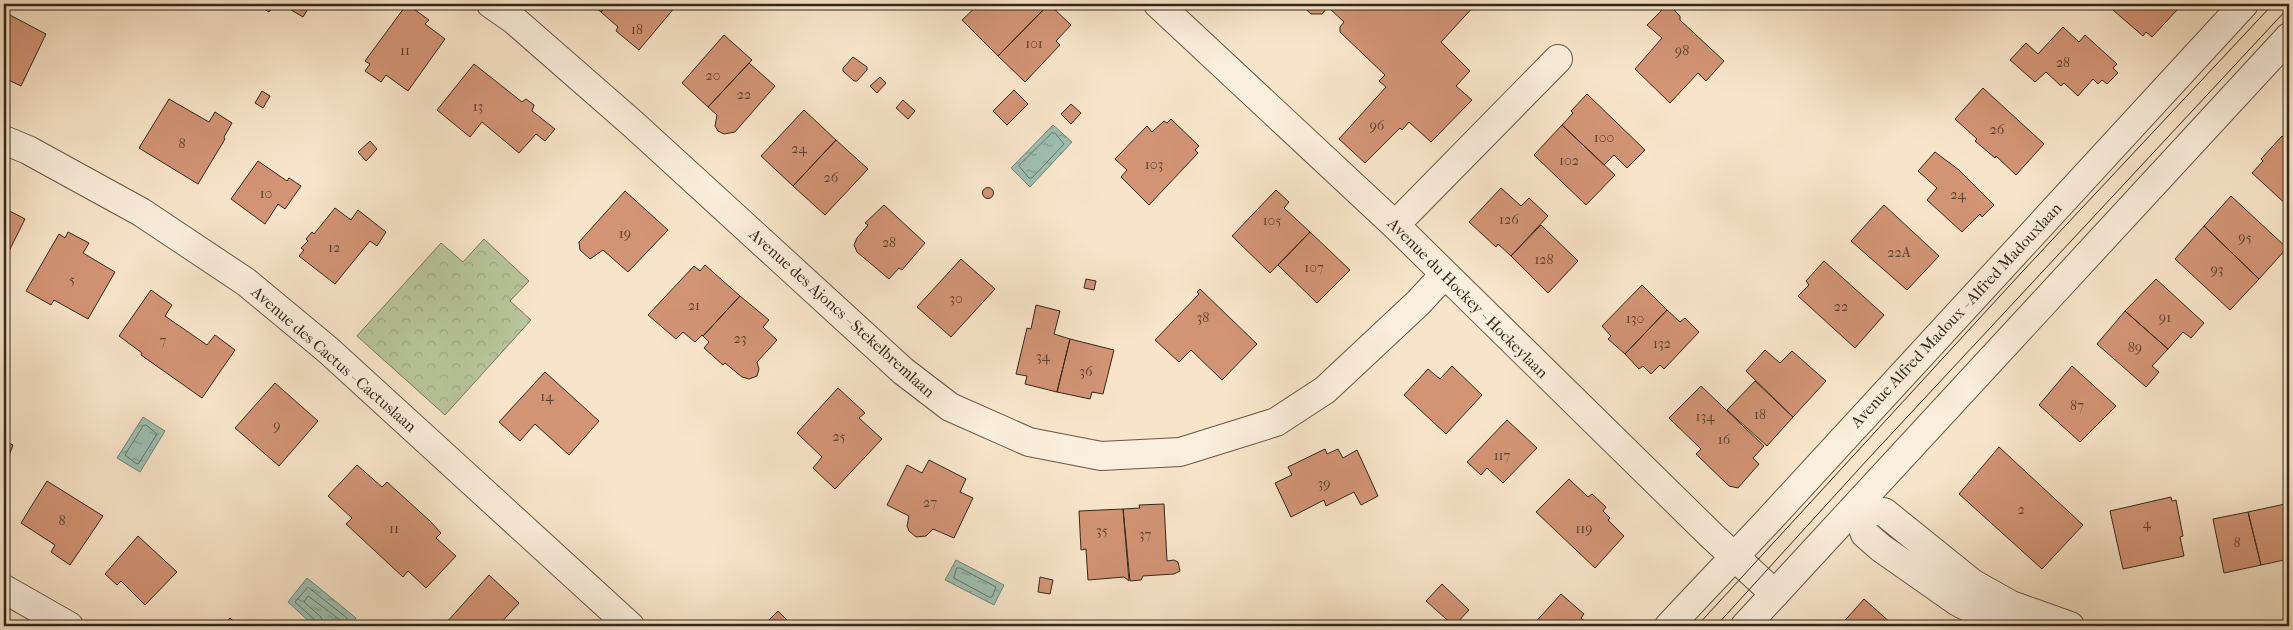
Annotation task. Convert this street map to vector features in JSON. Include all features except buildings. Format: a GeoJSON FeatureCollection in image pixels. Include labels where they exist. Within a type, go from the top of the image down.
{"type":"FeatureCollection","features":[{"type":"Feature","properties":{"kind":"street","name":"Avenue des Ajoncs - Stekelbremlaan"},"geometry":{"type":"LineString","coordinates":[[491,4],[514,20],[633,124],[903,371],[950,408],[1030,442],[1101,456],[1180,452],[1276,422],[1325,390],[1418,303],[1444,275]]}},
{"type":"Feature","properties":{"kind":"street","name":"Avenue du Hockey - Hockeylaan"},"geometry":{"type":"LineString","coordinates":[[1158,4],[1395,226],[1734,557],[1775,594]]}},
{"type":"Feature","properties":{"kind":"street","name":"Avenue Alfred Madoux - Alfred Madouxlaan"},"geometry":{"type":"LineString","coordinates":[[1668,626],[1734,557],[2244,4]]}},
{"type":"Feature","properties":{"kind":"street"},"geometry":{"type":"LineString","coordinates":[[1745,626],[2289,37]]}},
{"type":"Feature","properties":{"kind":"street"},"geometry":{"type":"LineString","coordinates":[[1395,226],[1558,59]]}},
{"type":"Feature","properties":{"kind":"street","name":"Avenue des Cactus - Cactuslaan"},"geometry":{"type":"LineString","coordinates":[[4,140],[28,150],[141,212],[246,282],[335,356],[630,626]]}},
{"type":"Feature","properties":{"kind":"street"},"geometry":{"type":"LineString","coordinates":[[1855,508],[1865,534],[1881,548],[1958,602],[2006,626]]}},
{"type":"Feature","properties":{"kind":"street"},"geometry":{"type":"LineString","coordinates":[[1855,508],[1884,512],[1972,582],[2011,605],[2070,626]]}},
{"type":"Feature","properties":{"kind":"street"},"geometry":{"type":"LineString","coordinates":[[4,589],[69,626]]}},
{"type":"Feature","properties":{"kind":"green space"},"geometry":{"type":"Polygon","coordinates":[[[484,239],[529,281],[510,301],[531,320],[445,415],[357,336],[441,243],[463,262],[484,239]]]}},
{"type":"Feature","properties":{"kind":"water"},"geometry":{"type":"Polygon","coordinates":[[[1053,125],[1072,142],[1030,187],[1011,168],[1053,125]]]}},
{"type":"Feature","properties":{"kind":"water"},"geometry":{"type":"Polygon","coordinates":[[[143,417],[165,431],[140,472],[117,458],[143,417]]]}},
{"type":"Feature","properties":{"kind":"water"},"geometry":{"type":"Polygon","coordinates":[[[956,560],[1004,585],[994,605],[945,580],[956,560]]]}},
{"type":"Feature","properties":{"kind":"water"},"geometry":{"type":"Polygon","coordinates":[[[307,578],[356,618],[349,626],[314,626],[288,602],[307,578]]]}},
{"type":"Feature","properties":{"kind":"tram line"},"geometry":{"type":"LineString","coordinates":[[1697,626],[2022,272],[2273,4]]}},
{"type":"Feature","properties":{"kind":"tram line"},"geometry":{"type":"LineString","coordinates":[[1716,626],[1868,459],[2289,7]]}}]}
